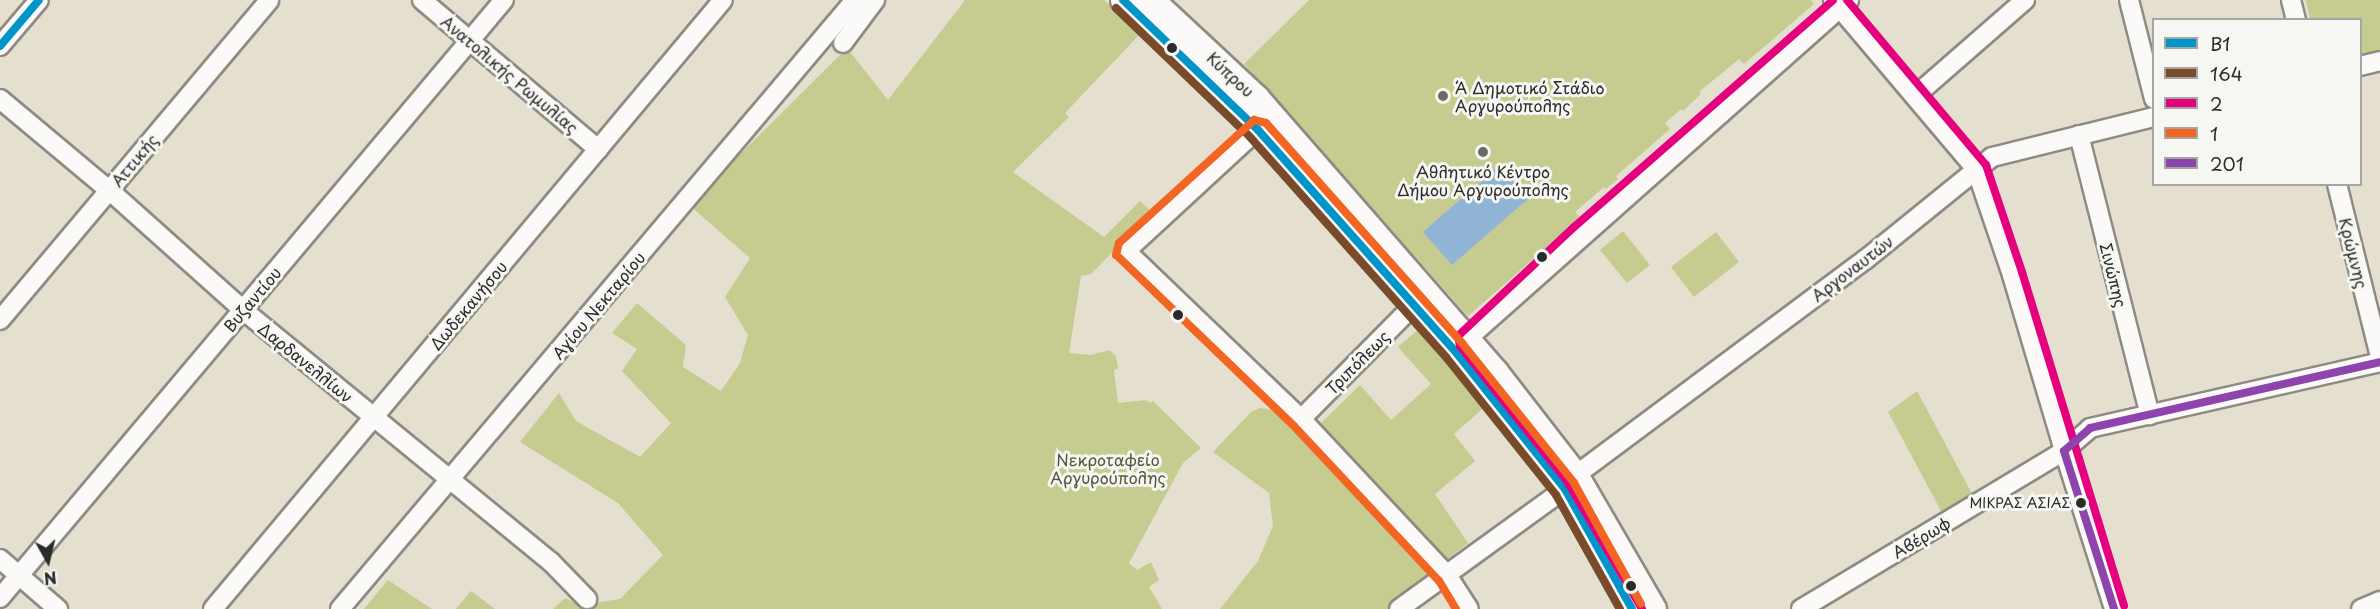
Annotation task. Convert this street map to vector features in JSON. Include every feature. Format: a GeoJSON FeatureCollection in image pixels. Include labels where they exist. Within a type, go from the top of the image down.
{"type":"FeatureCollection","features":[{"type":"Feature","properties":{"kind":"main road","name":"Κύπρου"},"geometry":{"type":"LineString","coordinates":[[1123,0],[1265,123],[1414,305],[1461,344]]}},
{"type":"Feature","properties":{"kind":"main road","name":"Κύπρου"},"geometry":{"type":"LineString","coordinates":[[1152,0],[1265,123],[1461,344],[1570,482],[1654,609]]}},
{"type":"Feature","properties":{"kind":"main road","name":"Κύπρου"},"geometry":{"type":"LineString","coordinates":[[1570,482],[1632,609]]}},
{"type":"Feature","properties":{"kind":"street"},"geometry":{"type":"LineString","coordinates":[[0,46],[39,0]]}},
{"type":"Feature","properties":{"kind":"street","name":"Αττικής"},"geometry":{"type":"LineString","coordinates":[[0,320],[269,0]]}},
{"type":"Feature","properties":{"kind":"street","name":"Ανατολικής Ρωμυλίας"},"geometry":{"type":"LineString","coordinates":[[422,0],[598,149]]}},
{"type":"Feature","properties":{"kind":"street","name":"Βυζαντίου"},"geometry":{"type":"LineString","coordinates":[[0,598],[504,0]]}},
{"type":"Feature","properties":{"kind":"street","name":"Δωδεκανήσου"},"geometry":{"type":"LineString","coordinates":[[213,609],[723,0]]}},
{"type":"Feature","properties":{"kind":"street","name":"Αγίου Νεκταρίου"},"geometry":{"type":"LineString","coordinates":[[340,609],[855,0]]}},
{"type":"Feature","properties":{"kind":"street"},"geometry":{"type":"LineString","coordinates":[[843,43],[875,0]]}},
{"type":"Feature","properties":{"kind":"street"},"geometry":{"type":"LineString","coordinates":[[1915,96],[2025,0]]}},
{"type":"Feature","properties":{"kind":"street"},"geometry":{"type":"LineString","coordinates":[[2129,0],[2152,91]]}},
{"type":"Feature","properties":{"kind":"street"},"geometry":{"type":"LineString","coordinates":[[2291,0],[2296,18]]}},
{"type":"Feature","properties":{"kind":"street"},"geometry":{"type":"LineString","coordinates":[[1461,344],[1841,3],[1976,169],[2012,275],[2114,609]]}},
{"type":"Feature","properties":{"kind":"street"},"geometry":{"type":"LineString","coordinates":[[2362,66],[2380,61]]}},
{"type":"Feature","properties":{"kind":"street","name":"Δαρδανελλίων"},"geometry":{"type":"LineString","coordinates":[[0,99],[109,190],[243,310],[551,562],[586,599]]}},
{"type":"Feature","properties":{"kind":"street","name":"Αργοναυτών"},"geometry":{"type":"LineString","coordinates":[[1399,609],[1866,259],[1992,157],[2152,117]]}},
{"type":"Feature","properties":{"kind":"street"},"geometry":{"type":"LineString","coordinates":[[1265,123],[1126,251],[1301,419],[1447,575],[1469,609]]}},
{"type":"Feature","properties":{"kind":"street","name":"Σινώπης"},"geometry":{"type":"LineString","coordinates":[[2079,135],[2150,415]]}},
{"type":"Feature","properties":{"kind":"street","name":"Κρώμνης"},"geometry":{"type":"LineString","coordinates":[[2338,186],[2380,356]]}},
{"type":"Feature","properties":{"kind":"street","name":"Τριπόλεως"},"geometry":{"type":"LineString","coordinates":[[1301,419],[1414,305]]}},
{"type":"Feature","properties":{"kind":"street","name":"Αβέρωφ"},"geometry":{"type":"LineString","coordinates":[[1801,609],[2064,451],[2090,428],[2380,362]]}},
{"type":"Feature","properties":{"kind":"street"},"geometry":{"type":"LineString","coordinates":[[0,559],[58,609]]}},
{"type":"Feature","properties":{"kind":"street"},"geometry":{"type":"LineString","coordinates":[[2361,609],[2380,602]]}},
{"type":"Feature","properties":{"kind":"green space","name":"Νεκροταφείο Αργυρούπολης"},"geometry":{"type":"Polygon","coordinates":[[[965,0],[1104,0],[1140,34],[1065,113],[1069,117],[1013,172],[1104,237],[1140,201],[1152,212],[1091,274],[1081,276],[1069,353],[1091,355],[1109,350],[1116,356],[1118,369],[1114,370],[1118,403],[1146,400],[1150,403],[1153,401],[1201,448],[1183,463],[1129,563],[1137,570],[1151,562],[1159,580],[1149,587],[1162,609],[553,609],[565,598],[581,605],[620,599],[663,555],[618,503],[520,442],[559,393],[576,421],[640,457],[671,423],[622,371],[637,349],[612,333],[637,303],[686,345],[683,367],[721,391],[740,363],[748,335],[725,297],[750,258],[689,205],[847,48],[888,100],[965,0]]]}},
{"type":"Feature","properties":{"kind":"green space","name":"Αθλητικό Κέντρο Δήμου Αργυρούπολης"},"geometry":{"type":"Polygon","coordinates":[[[1309,0],[1811,0],[1814,4],[1744,64],[1739,59],[1699,92],[1701,94],[1683,111],[1681,109],[1665,123],[1670,129],[1616,176],[1618,179],[1606,189],[1604,187],[1575,212],[1580,218],[1468,316],[1244,64],[1309,0]]]}},
{"type":"Feature","properties":{"kind":"green space"},"geometry":{"type":"Polygon","coordinates":[[[2306,0],[2380,0],[2380,50],[2362,55],[2362,18],[2310,18],[2306,0]]]}},
{"type":"Feature","properties":{"kind":"green space"},"geometry":{"type":"Polygon","coordinates":[[[1623,231],[1650,265],[1627,283],[1600,250],[1623,231]]]}},
{"type":"Feature","properties":{"kind":"green space"},"geometry":{"type":"Polygon","coordinates":[[[1716,232],[1739,262],[1694,297],[1671,267],[1716,232]]]}},
{"type":"Feature","properties":{"kind":"green space"},"geometry":{"type":"Polygon","coordinates":[[[1420,328],[1487,405],[1454,434],[1475,461],[1435,494],[1468,543],[1446,560],[1319,425],[1360,385],[1391,420],[1431,384],[1398,347],[1420,328]]]}},
{"type":"Feature","properties":{"kind":"green space"},"geometry":{"type":"Polygon","coordinates":[[[1917,391],[1977,503],[1946,520],[1888,412],[1917,391]]]}},
{"type":"Feature","properties":{"kind":"green space"},"geometry":{"type":"Polygon","coordinates":[[[1260,408],[1280,411],[1433,573],[1387,609],[1220,609],[1258,561],[1273,526],[1269,493],[1213,452],[1251,412],[1260,408]]]}},
{"type":"Feature","properties":{"kind":"green space"},"geometry":{"type":"Polygon","coordinates":[[[388,580],[432,609],[364,609],[388,580]]]}},
{"type":"Feature","properties":{"kind":"green space"},"geometry":{"type":"Polygon","coordinates":[[[471,591],[495,609],[456,609],[471,591]]]}},
{"type":"Feature","properties":{"kind":"water"},"geometry":{"type":"Polygon","coordinates":[[[1501,164],[1530,197],[1452,265],[1423,232],[1501,164]]]}},
{"type":"Feature","properties":{"kind":"transit line","name":"Β1"},"geometry":{"type":"LineString","coordinates":[[0,46],[39,0]]}},
{"type":"Feature","properties":{"kind":"transit line","name":"Β1"},"geometry":{"type":"LineString","coordinates":[[1123,0],[1258,130],[1454,350],[1565,489],[1632,609]]}},
{"type":"Feature","properties":{"kind":"transit line","name":"2"},"geometry":{"type":"LineString","coordinates":[[1642,609],[1567,481],[1460,346],[1458,336],[1574,227],[1833,0]]}},
{"type":"Feature","properties":{"kind":"transit line","name":"2"},"geometry":{"type":"LineString","coordinates":[[1847,0],[1986,165],[2022,272],[2124,606]]}},
{"type":"Feature","properties":{"kind":"transit line","name":"164"},"geometry":{"type":"LineString","coordinates":[[1116,8],[1250,137],[1446,357],[1556,495],[1620,609]]}},
{"type":"Feature","properties":{"kind":"transit line","name":"1"},"geometry":{"type":"LineString","coordinates":[[1456,609],[1439,581],[1294,426],[1116,255],[1119,243],[1254,120],[1266,123],[1462,343],[1574,483],[1641,604]]}},
{"type":"Feature","properties":{"kind":"transit line","name":"201"},"geometry":{"type":"LineString","coordinates":[[2064,451],[2090,428],[2380,362]]}},
{"type":"Feature","properties":{"kind":"transit line","name":"201"},"geometry":{"type":"LineString","coordinates":[[2064,451],[2114,609]]}},
{"type":"Feature","properties":{"kind":"place","name":"Α΄ Δημοτικό Στάδιο Αργυρούπολης"},"geometry":{"type":"Point","coordinates":[1443,96]}},
{"type":"Feature","properties":{"kind":"place","name":"Αθλητικό Κέντρο Δήμου Αργυρούπολης"},"geometry":{"type":"Point","coordinates":[1483,152]}},
{"type":"Feature","properties":{"kind":"place","name":"ΜΙΚΡΑΣ ΑΣΙΑΣ"},"geometry":{"type":"Point","coordinates":[2081,503]}}]}
